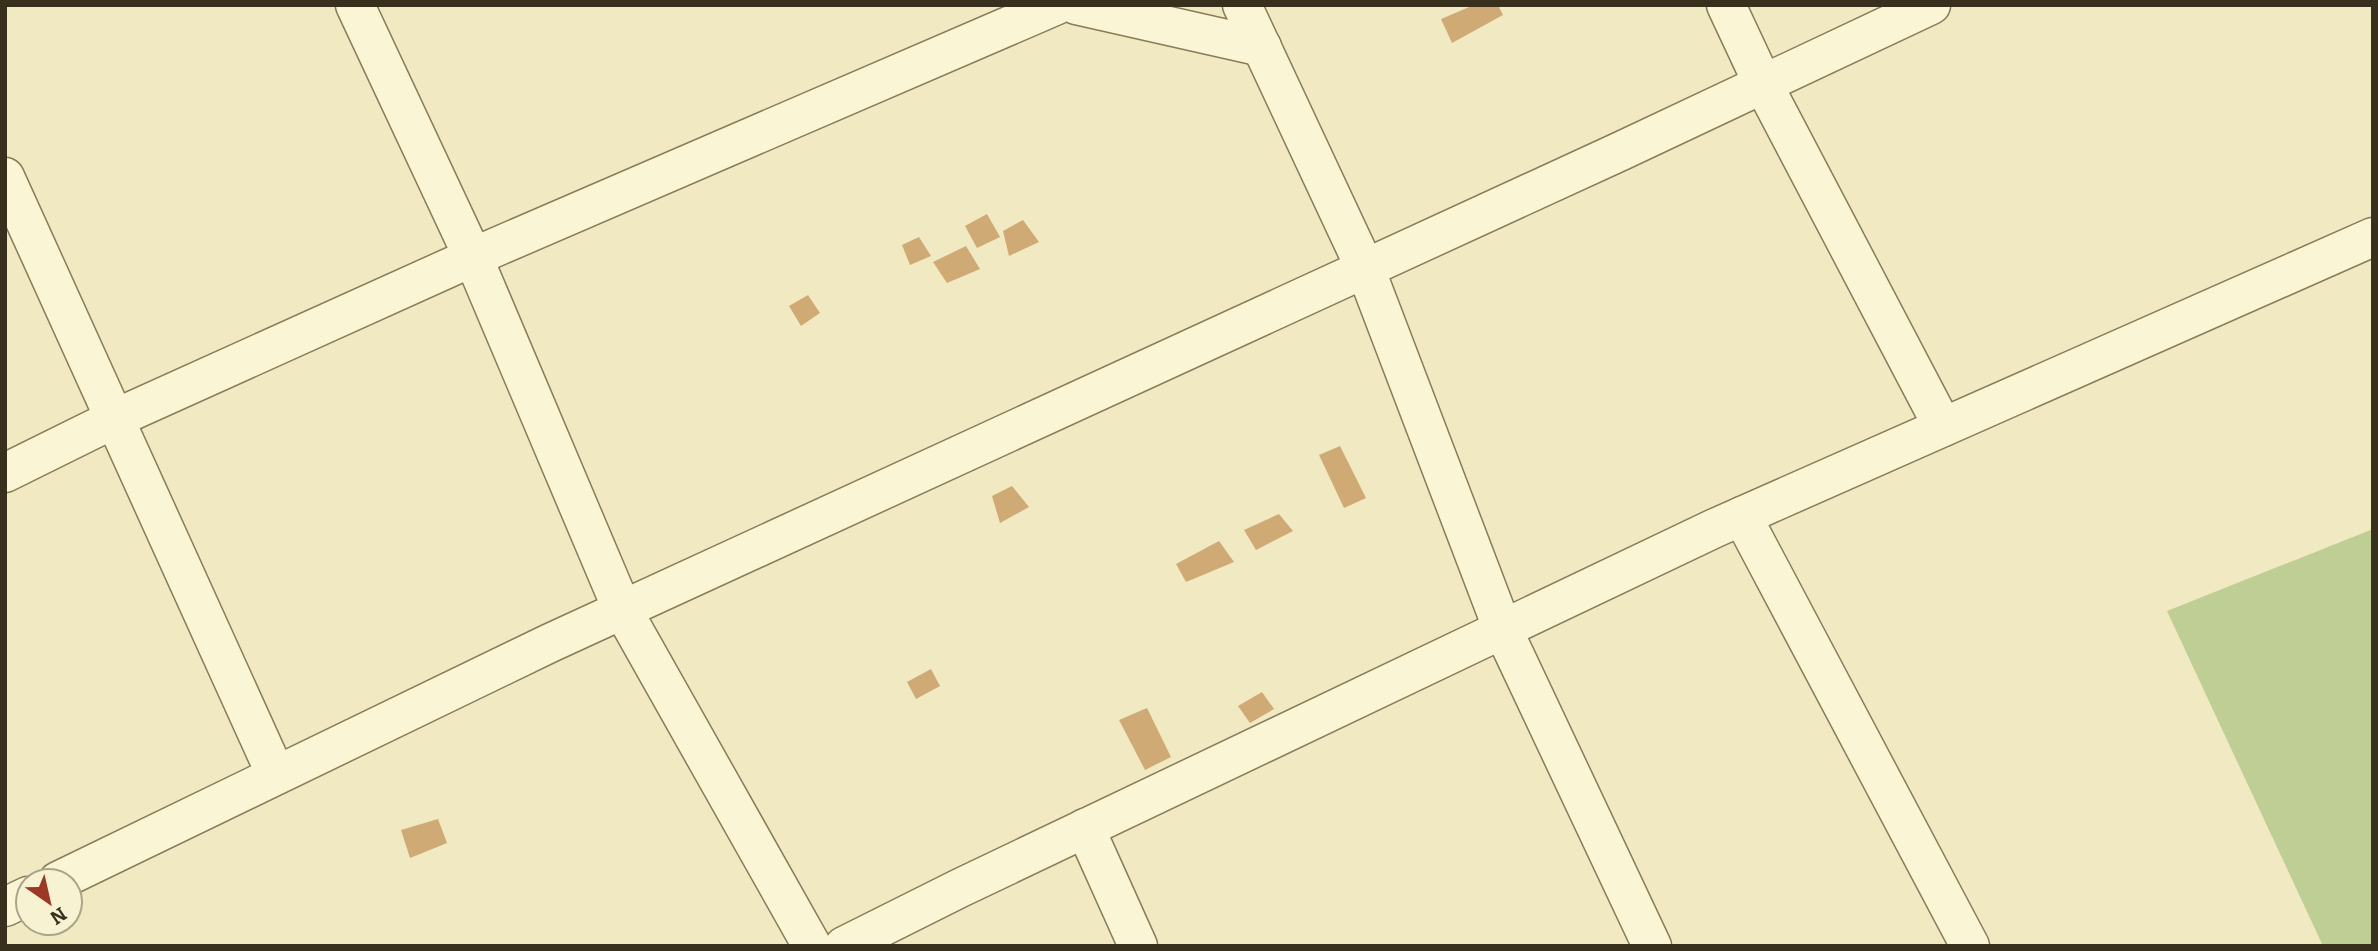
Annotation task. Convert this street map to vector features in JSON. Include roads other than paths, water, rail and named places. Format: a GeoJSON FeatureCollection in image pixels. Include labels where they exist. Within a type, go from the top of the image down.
{"type":"FeatureCollection","features":[{"type":"Feature","properties":{"kind":"street"},"geometry":{"type":"LineString","coordinates":[[355,5],[473,257],[622,609],[812,946]]}},
{"type":"Feature","properties":{"kind":"street"},"geometry":{"type":"LineString","coordinates":[[5,473],[114,419],[473,257],[1057,5]]}},
{"type":"Feature","properties":{"kind":"street"},"geometry":{"type":"LineString","coordinates":[[1076,5],[1262,47]]}},
{"type":"Feature","properties":{"kind":"street"},"geometry":{"type":"LineString","coordinates":[[1242,5],[1365,268],[1503,630],[1652,946]]}},
{"type":"Feature","properties":{"kind":"street"},"geometry":{"type":"LineString","coordinates":[[1726,5],[1763,84],[1943,427]]}},
{"type":"Feature","properties":{"kind":"street"},"geometry":{"type":"LineString","coordinates":[[84,868],[622,609],[1931,5]]}},
{"type":"Feature","properties":{"kind":"street"},"geometry":{"type":"LineString","coordinates":[[5,177],[276,775]]}},
{"type":"Feature","properties":{"kind":"street"},"geometry":{"type":"LineString","coordinates":[[844,946],[1085,828],[1742,516],[2373,237]]}},
{"type":"Feature","properties":{"kind":"street"},"geometry":{"type":"LineString","coordinates":[[1742,516],[1970,946]]}},
{"type":"Feature","properties":{"kind":"street"},"geometry":{"type":"LineString","coordinates":[[1085,828],[1138,946]]}}]}
